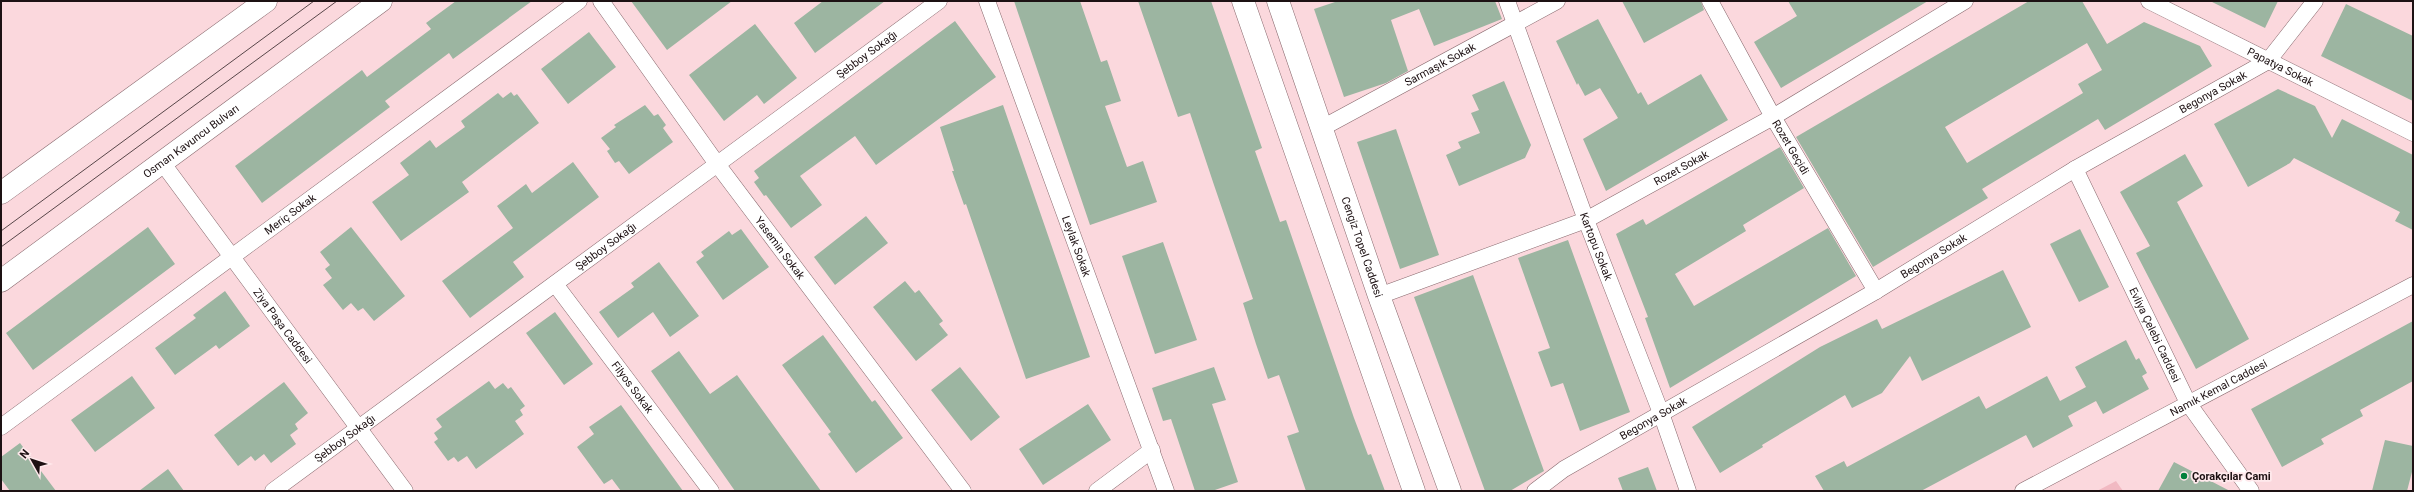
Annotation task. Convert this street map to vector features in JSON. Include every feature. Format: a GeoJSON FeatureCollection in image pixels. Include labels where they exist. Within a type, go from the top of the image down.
{"type":"FeatureCollection","features":[{"type":"Feature","properties":{"kind":"main road"},"geometry":{"type":"LineString","coordinates":[[1,194],[266,1]]}},
{"type":"Feature","properties":{"kind":"main road","name":"Osman Kavuncu Bulvarı"},"geometry":{"type":"LineString","coordinates":[[1,281],[161,161],[381,1]]}},
{"type":"Feature","properties":{"kind":"main road"},"geometry":{"type":"LineString","coordinates":[[1243,1],[1414,491]]}},
{"type":"Feature","properties":{"kind":"main road","name":"Cengiz Topel Caddesi"},"geometry":{"type":"LineString","coordinates":[[1278,1],[1379,296],[1450,491]]}},
{"type":"Feature","properties":{"kind":"street","name":"Meriç Sokak"},"geometry":{"type":"LineString","coordinates":[[1,427],[579,1]]}},
{"type":"Feature","properties":{"kind":"street","name":"Yasemin Sokak"},"geometry":{"type":"LineString","coordinates":[[601,1],[717,164],[963,491]]}},
{"type":"Feature","properties":{"kind":"street","name":"Şebboy Sokağı"},"geometry":{"type":"LineString","coordinates":[[273,491],[939,1]]}},
{"type":"Feature","properties":{"kind":"street","name":"Leylak Sokak"},"geometry":{"type":"LineString","coordinates":[[987,1],[1166,491]]}},
{"type":"Feature","properties":{"kind":"street","name":"Kartopu Sokak"},"geometry":{"type":"LineString","coordinates":[[1507,1],[1586,220],[1662,413],[1688,491]]}},
{"type":"Feature","properties":{"kind":"street","name":"Sarmaşık Sokak"},"geometry":{"type":"LineString","coordinates":[[1322,128],[1557,1]]}},
{"type":"Feature","properties":{"kind":"street","name":"Rozet Geçidi"},"geometry":{"type":"LineString","coordinates":[[1710,1],[1774,117],[1876,291]]}},
{"type":"Feature","properties":{"kind":"street","name":"Rozet Sokak"},"geometry":{"type":"LineString","coordinates":[[1379,296],[1586,220],[1774,117],[1965,1]]}},
{"type":"Feature","properties":{"kind":"street","name":"Papatya Sokak"},"geometry":{"type":"LineString","coordinates":[[2149,1],[2413,132]]}},
{"type":"Feature","properties":{"kind":"street","name":"Begonya Sokak"},"geometry":{"type":"LineString","coordinates":[[1535,491],[1564,469],[1876,291],[2075,169],[2268,61],[2315,1]]}},
{"type":"Feature","properties":{"kind":"street","name":"Ziya Paşa Caddesi"},"geometry":{"type":"LineString","coordinates":[[161,161],[405,491]]}},
{"type":"Feature","properties":{"kind":"street","name":"Evliya Çelebi Caddesi"},"geometry":{"type":"LineString","coordinates":[[2075,169],[2188,403],[2251,491]]}},
{"type":"Feature","properties":{"kind":"street","name":"Filyos Sokak"},"geometry":{"type":"LineString","coordinates":[[555,284],[710,491]]}},
{"type":"Feature","properties":{"kind":"street","name":"Namık Kemal Caddesi"},"geometry":{"type":"LineString","coordinates":[[2023,491],[2413,285]]}},
{"type":"Feature","properties":{"kind":"street"},"geometry":{"type":"LineString","coordinates":[[1097,491],[1152,450]]}},
{"type":"Feature","properties":{"kind":"shaded area"},"geometry":{"type":"Polygon","coordinates":[[[2116,481],[2123,491],[2097,491],[2116,481]]]}},
{"type":"Feature","properties":{"kind":"building"},"geometry":{"type":"Polygon","coordinates":[[[456,1],[532,1],[453,59],[449,53],[385,101],[390,107],[262,203],[235,166],[362,70],[367,77],[431,29],[426,23],[456,1]]]}},
{"type":"Feature","properties":{"kind":"building"},"geometry":{"type":"Polygon","coordinates":[[[631,1],[732,1],[667,50],[631,1]]]}},
{"type":"Feature","properties":{"kind":"building"},"geometry":{"type":"Polygon","coordinates":[[[823,1],[885,1],[815,53],[794,23],[823,1]]]}},
{"type":"Feature","properties":{"kind":"building"},"geometry":{"type":"Polygon","coordinates":[[[1014,1],[1080,1],[1101,62],[1107,60],[1121,101],[1105,106],[1127,167],[1143,161],[1157,202],[1090,225],[1014,1]]]}},
{"type":"Feature","properties":{"kind":"building"},"geometry":{"type":"Polygon","coordinates":[[[1138,1],[1211,1],[1262,148],[1255,151],[1280,222],[1286,220],[1354,418],[1368,455],[1371,454],[1385,491],[1306,491],[1287,436],[1299,432],[1279,375],[1268,379],[1256,344],[1243,303],[1253,299],[1190,113],[1178,117],[1138,1]]]}},
{"type":"Feature","properties":{"kind":"building"},"geometry":{"type":"Polygon","coordinates":[[[1338,1],[1495,1],[1502,19],[1434,46],[1419,9],[1391,20],[1408,71],[1386,83],[1344,97],[1314,9],[1338,1]]]}},
{"type":"Feature","properties":{"kind":"building"},"geometry":{"type":"Polygon","coordinates":[[[1622,1],[1701,1],[1704,10],[1644,43],[1622,1]]]}},
{"type":"Feature","properties":{"kind":"building"},"geometry":{"type":"Polygon","coordinates":[[[1788,1],[1928,1],[1781,88],[1754,42],[1797,16],[1788,1]]]}},
{"type":"Feature","properties":{"kind":"building"},"geometry":{"type":"Polygon","coordinates":[[[2029,1],[2082,1],[2107,44],[2144,22],[2200,46],[2212,66],[2105,130],[2098,119],[1982,189],[1988,198],[1873,267],[1796,137],[2029,1]],[[2087,43],[1945,127],[1967,163],[2083,93],[2078,84],[2102,70],[2087,43]]]}},
{"type":"Feature","properties":{"kind":"building"},"geometry":{"type":"Polygon","coordinates":[[[2210,1],[2278,1],[2265,28],[2210,1]]]}},
{"type":"Feature","properties":{"kind":"building"},"geometry":{"type":"Polygon","coordinates":[[[2346,4],[2413,36],[2413,101],[2321,56],[2346,4]]]}},
{"type":"Feature","properties":{"kind":"building"},"geometry":{"type":"Polygon","coordinates":[[[1598,19],[1638,94],[1641,92],[1648,105],[1701,74],[1728,120],[1606,191],[1583,139],[1618,118],[1600,88],[1585,96],[1578,83],[1577,85],[1556,41],[1598,19]]]}},
{"type":"Feature","properties":{"kind":"building"},"geometry":{"type":"Polygon","coordinates":[[[955,21],[996,77],[876,165],[855,136],[800,176],[822,205],[791,228],[766,195],[764,196],[754,182],[759,178],[754,171],[955,21]]]}},
{"type":"Feature","properties":{"kind":"building"},"geometry":{"type":"Polygon","coordinates":[[[755,24],[797,78],[764,104],[757,95],[724,121],[689,75],[755,24]]]}},
{"type":"Feature","properties":{"kind":"building"},"geometry":{"type":"Polygon","coordinates":[[[589,32],[616,67],[568,104],[541,69],[589,32]]]}},
{"type":"Feature","properties":{"kind":"building"},"geometry":{"type":"Polygon","coordinates":[[[1504,81],[1531,145],[1525,158],[1459,186],[1446,155],[1461,148],[1458,142],[1480,133],[1471,113],[1479,110],[1472,95],[1504,81]]]}},
{"type":"Feature","properties":{"kind":"building"},"geometry":{"type":"Polygon","coordinates":[[[2278,89],[2315,106],[2332,138],[2342,119],[2413,155],[2413,230],[2395,221],[2400,212],[2294,158],[2290,163],[2248,187],[2214,124],[2278,89]]]}},
{"type":"Feature","properties":{"kind":"building"},"geometry":{"type":"Polygon","coordinates":[[[511,92],[514,96],[517,94],[539,123],[462,182],[469,192],[401,241],[372,202],[409,175],[400,163],[430,140],[436,148],[465,127],[461,121],[498,93],[503,98],[511,92]]]}},
{"type":"Feature","properties":{"kind":"building"},"geometry":{"type":"Polygon","coordinates":[[[645,105],[654,116],[658,114],[666,125],[663,128],[673,142],[629,174],[619,161],[615,163],[607,151],[610,149],[601,138],[616,127],[614,125],[645,105]]]}},
{"type":"Feature","properties":{"kind":"building"},"geometry":{"type":"Polygon","coordinates":[[[1003,105],[1090,357],[1026,379],[966,204],[964,205],[952,171],[954,171],[940,127],[1003,105]]]}},
{"type":"Feature","properties":{"kind":"building"},"geometry":{"type":"Polygon","coordinates":[[[1396,129],[1439,255],[1400,269],[1357,142],[1396,129]]]}},
{"type":"Feature","properties":{"kind":"building"},"geometry":{"type":"Polygon","coordinates":[[[1780,147],[1804,188],[1743,225],[1746,231],[1675,274],[1694,306],[1828,228],[1856,276],[1670,388],[1645,318],[1648,317],[1616,234],[1643,219],[1646,225],[1780,147]]]}},
{"type":"Feature","properties":{"kind":"building"},"geometry":{"type":"Polygon","coordinates":[[[2185,154],[2203,186],[2177,202],[2249,339],[2196,369],[2136,253],[2150,246],[2120,192],[2185,154]]]}},
{"type":"Feature","properties":{"kind":"building"},"geometry":{"type":"Polygon","coordinates":[[[573,162],[599,197],[513,262],[524,277],[470,318],[442,281],[513,228],[497,206],[526,184],[532,193],[573,162]]]}},
{"type":"Feature","properties":{"kind":"building"},"geometry":{"type":"Polygon","coordinates":[[[866,216],[888,243],[835,285],[814,257],[866,216]]]}},
{"type":"Feature","properties":{"kind":"building"},"geometry":{"type":"Polygon","coordinates":[[[148,227],[175,264],[33,370],[6,333],[148,227]]]}},
{"type":"Feature","properties":{"kind":"building"},"geometry":{"type":"Polygon","coordinates":[[[351,227],[405,296],[374,321],[363,308],[358,311],[351,303],[343,310],[323,285],[332,278],[325,269],[330,265],[320,252],[351,227]]]}},
{"type":"Feature","properties":{"kind":"building"},"geometry":{"type":"Polygon","coordinates":[[[741,229],[769,267],[723,300],[696,262],[704,256],[701,252],[729,231],[732,235],[741,229]]]}},
{"type":"Feature","properties":{"kind":"building"},"geometry":{"type":"Polygon","coordinates":[[[2080,229],[2109,287],[2079,302],[2050,244],[2080,229]]]}},
{"type":"Feature","properties":{"kind":"building"},"geometry":{"type":"Polygon","coordinates":[[[1568,240],[1630,412],[1580,431],[1563,383],[1551,387],[1538,352],[1550,348],[1518,258],[1568,240]]]}},
{"type":"Feature","properties":{"kind":"building"},"geometry":{"type":"Polygon","coordinates":[[[1163,242],[1197,340],[1155,354],[1122,256],[1163,242]]]}},
{"type":"Feature","properties":{"kind":"building"},"geometry":{"type":"Polygon","coordinates":[[[659,262],[699,316],[670,337],[653,312],[618,338],[599,312],[634,287],[631,283],[659,262]]]}},
{"type":"Feature","properties":{"kind":"building"},"geometry":{"type":"Polygon","coordinates":[[[2003,270],[2031,327],[1922,381],[1910,356],[1882,393],[1852,408],[1845,395],[1762,445],[1763,447],[1720,473],[1692,427],[1820,347],[1877,319],[1882,329],[2003,270]]]}},
{"type":"Feature","properties":{"kind":"building"},"geometry":{"type":"Polygon","coordinates":[[[1473,275],[1544,471],[1510,491],[1485,491],[1414,297],[1473,275]]]}},
{"type":"Feature","properties":{"kind":"building"},"geometry":{"type":"Polygon","coordinates":[[[905,281],[915,293],[919,290],[943,321],[939,324],[948,335],[916,361],[873,307],[905,281]]]}},
{"type":"Feature","properties":{"kind":"building"},"geometry":{"type":"Polygon","coordinates":[[[225,291],[250,326],[219,349],[216,345],[175,375],[155,348],[196,318],[193,315],[225,291]]]}},
{"type":"Feature","properties":{"kind":"building"},"geometry":{"type":"Polygon","coordinates":[[[555,312],[593,364],[564,385],[526,333],[555,312]]]}},
{"type":"Feature","properties":{"kind":"building"},"geometry":{"type":"Polygon","coordinates":[[[2413,321],[2413,381],[2360,410],[2363,416],[2321,439],[2324,444],[2282,467],[2251,409],[2413,321]]]}},
{"type":"Feature","properties":{"kind":"building"},"geometry":{"type":"Polygon","coordinates":[[[823,335],[872,402],[875,400],[903,438],[856,473],[828,434],[831,432],[782,365],[823,335]]]}},
{"type":"Feature","properties":{"kind":"building"},"geometry":{"type":"Polygon","coordinates":[[[2126,340],[2136,360],[2139,358],[2147,373],[2142,376],[2149,389],[2103,414],[2096,401],[2068,416],[2073,426],[2033,448],[2026,435],[1921,491],[1824,491],[1815,476],[1844,461],[1847,467],[1979,396],[1986,409],[2047,376],[2060,401],[2086,387],[2075,367],[2126,340]]]}},
{"type":"Feature","properties":{"kind":"building"},"geometry":{"type":"Polygon","coordinates":[[[679,351],[710,394],[737,375],[821,491],[735,491],[651,371],[679,351]]]}},
{"type":"Feature","properties":{"kind":"building"},"geometry":{"type":"Polygon","coordinates":[[[960,367],[1000,417],[971,441],[931,390],[960,367]]]}},
{"type":"Feature","properties":{"kind":"building"},"geometry":{"type":"Polygon","coordinates":[[[1214,367],[1226,400],[1212,404],[1238,482],[1212,491],[1195,491],[1171,419],[1163,421],[1152,388],[1214,367]]]}},
{"type":"Feature","properties":{"kind":"building"},"geometry":{"type":"Polygon","coordinates":[[[132,376],[155,408],[95,452],[71,420],[132,376]]]}},
{"type":"Feature","properties":{"kind":"building"},"geometry":{"type":"Polygon","coordinates":[[[489,381],[495,389],[503,383],[508,389],[511,387],[525,406],[520,410],[523,415],[515,421],[524,434],[476,469],[467,456],[458,462],[454,457],[448,461],[434,442],[438,439],[434,433],[442,427],[436,419],[489,381]]]}},
{"type":"Feature","properties":{"kind":"building"},"geometry":{"type":"Polygon","coordinates":[[[284,382],[308,413],[295,424],[298,429],[290,435],[296,444],[271,463],[264,454],[255,461],[251,456],[238,466],[214,435],[284,382]]]}},
{"type":"Feature","properties":{"kind":"building"},"geometry":{"type":"Polygon","coordinates":[[[1088,404],[1111,440],[1043,485],[1019,449],[1088,404]]]}},
{"type":"Feature","properties":{"kind":"building"},"geometry":{"type":"Polygon","coordinates":[[[621,405],[683,491],[621,491],[612,479],[604,484],[577,447],[594,434],[589,427],[621,405]]]}},
{"type":"Feature","properties":{"kind":"building"},"geometry":{"type":"Polygon","coordinates":[[[2385,440],[2413,446],[2413,468],[2407,491],[2372,491],[2385,440]]]}},
{"type":"Feature","properties":{"kind":"building"},"geometry":{"type":"Polygon","coordinates":[[[20,443],[56,491],[10,491],[1,479],[1,457],[20,443]]]}},
{"type":"Feature","properties":{"kind":"building","name":"Çorakçılar Cami"},"geometry":{"type":"Polygon","coordinates":[[[2174,462],[2230,491],[2158,491],[2174,462]]]}},
{"type":"Feature","properties":{"kind":"building"},"geometry":{"type":"Polygon","coordinates":[[[1648,467],[1657,491],[1623,491],[1618,478],[1648,467]]]}},
{"type":"Feature","properties":{"kind":"building"},"geometry":{"type":"Polygon","coordinates":[[[168,469],[184,491],[139,491],[168,469]]]}},
{"type":"Feature","properties":{"kind":"tram line"},"geometry":{"type":"LineString","coordinates":[[1,231],[314,1]]}},
{"type":"Feature","properties":{"kind":"tram line"},"geometry":{"type":"LineString","coordinates":[[1,247],[337,1]]}},
{"type":"Feature","properties":{"kind":"place","name":"Çorakçılar Cami"},"geometry":{"type":"Point","coordinates":[2184,476]}}]}
